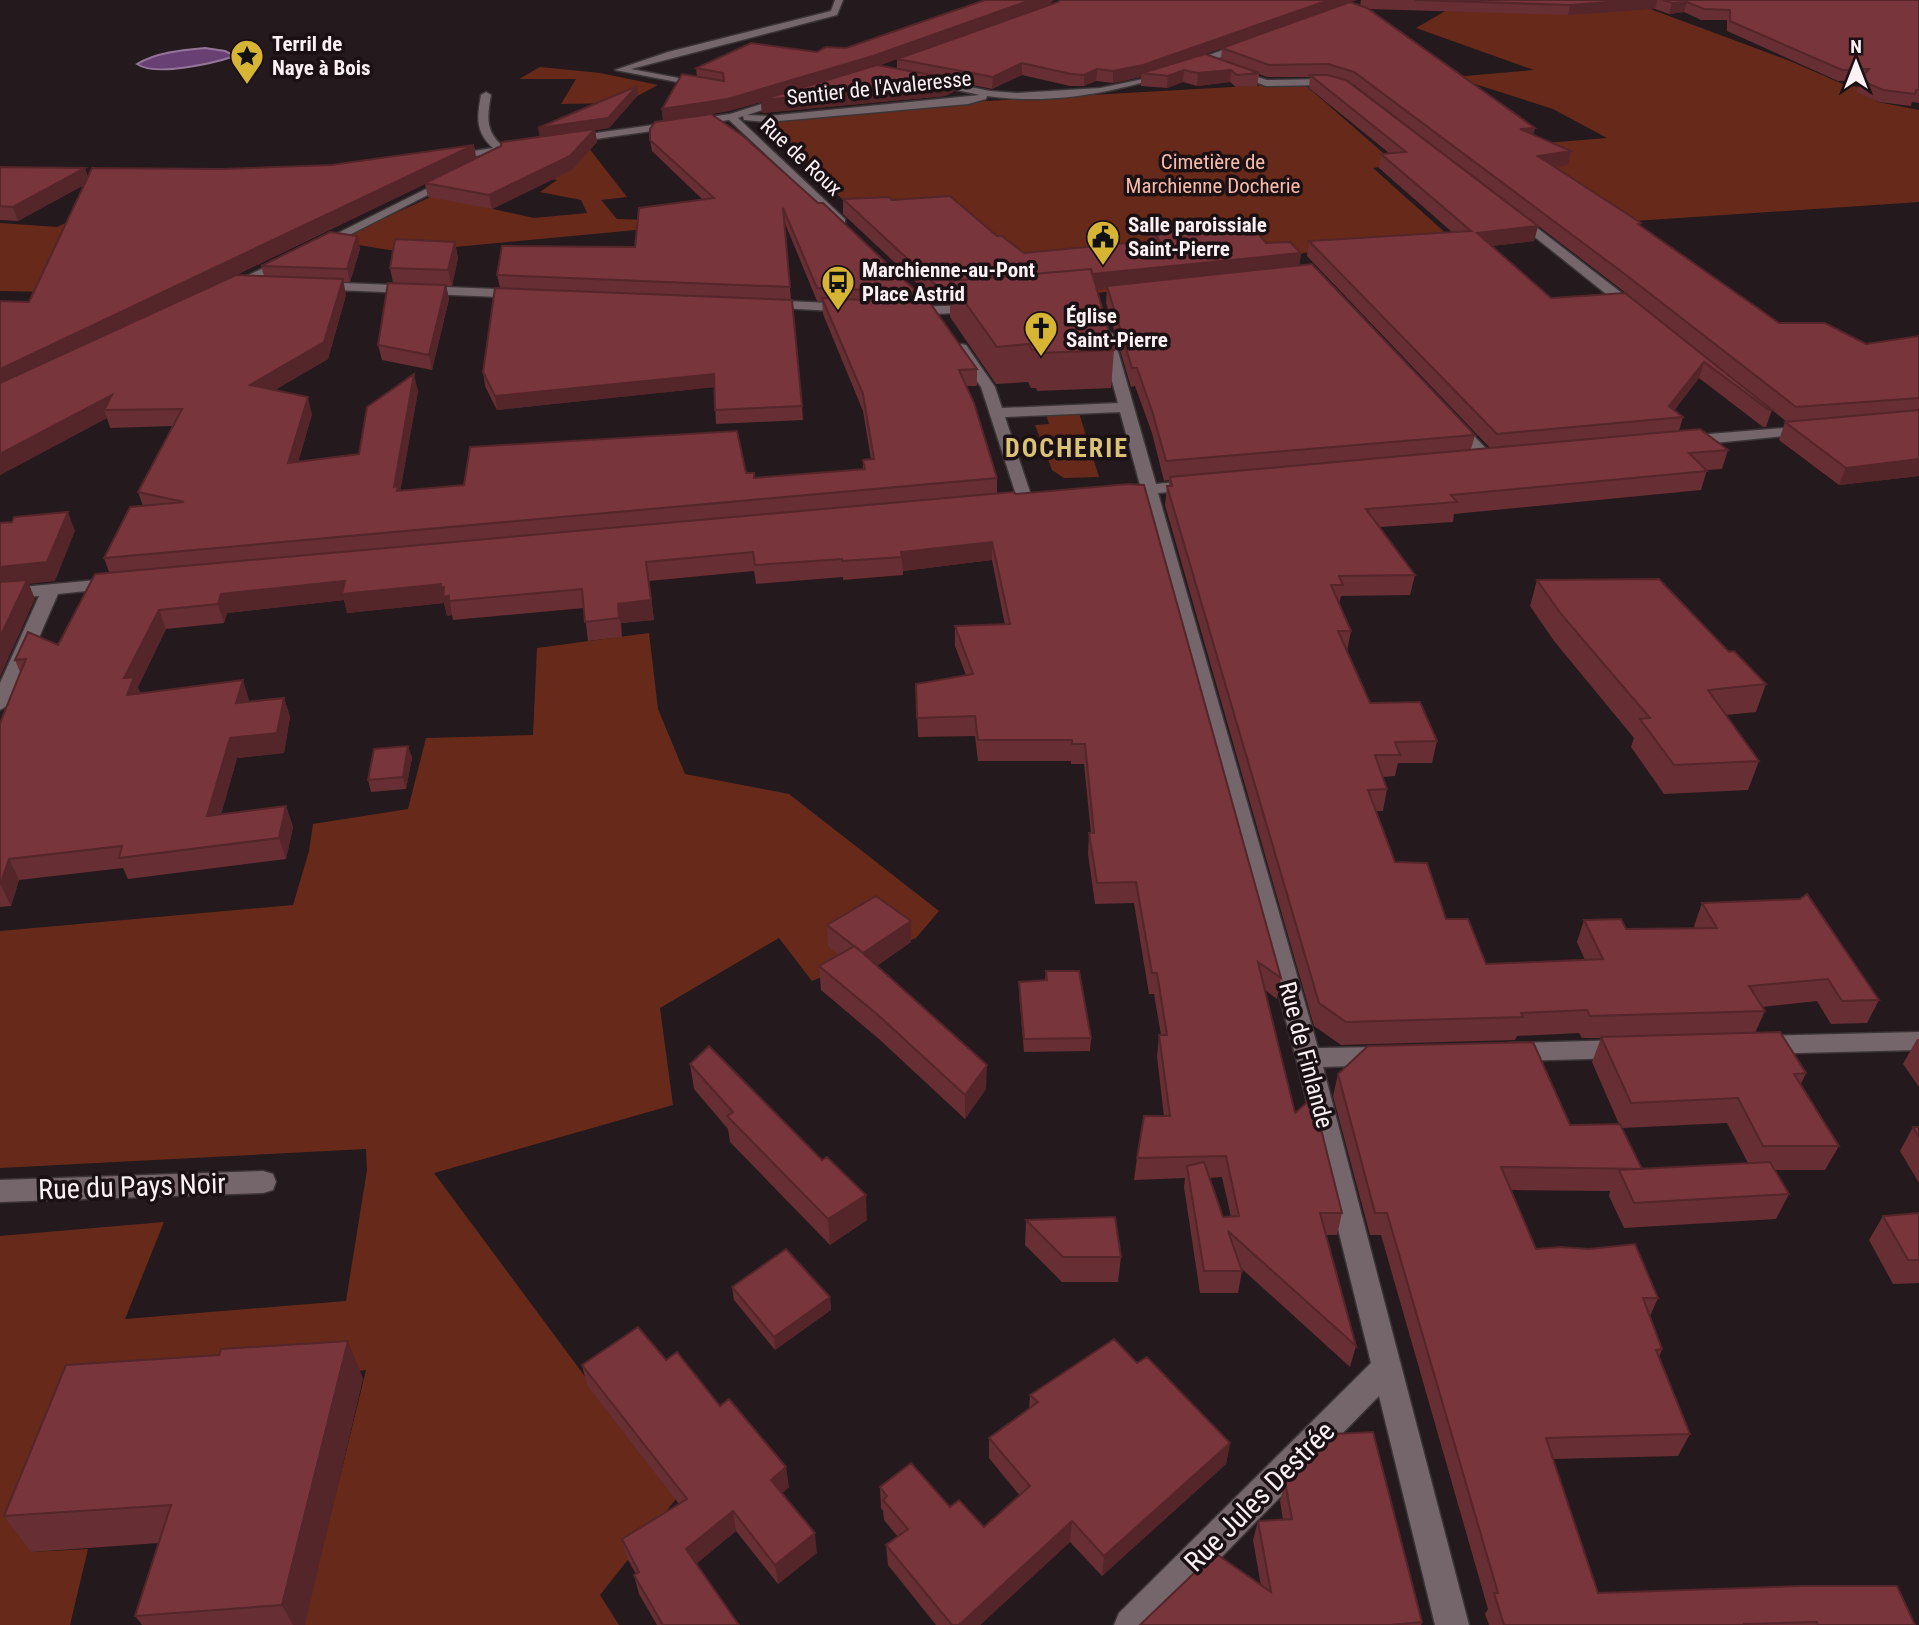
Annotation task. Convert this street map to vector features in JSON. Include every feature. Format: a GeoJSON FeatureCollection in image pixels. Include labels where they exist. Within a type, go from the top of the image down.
{"type":"FeatureCollection","features":[{"type":"Feature","properties":{"kind":"street"},"geometry":{"type":"LineString","coordinates":[[720,89],[620,70],[671,54],[834,13],[839,0]]}},
{"type":"Feature","properties":{"kind":"street"},"geometry":{"type":"LineString","coordinates":[[909,78],[990,94],[1017,96],[1100,91],[1124,88],[1261,39]]}},
{"type":"Feature","properties":{"kind":"street"},"geometry":{"type":"LineString","coordinates":[[1204,60],[1266,83],[1326,82],[1348,89]]}},
{"type":"Feature","properties":{"kind":"street","name":"Sentier de l'Avaleresse"},"geometry":{"type":"LineString","coordinates":[[731,117],[768,119],[816,115],[968,101],[990,94]]}},
{"type":"Feature","properties":{"kind":"street"},"geometry":{"type":"LineString","coordinates":[[486,95],[481,121],[486,138],[502,150]]}},
{"type":"Feature","properties":{"kind":"street"},"geometry":{"type":"LineString","coordinates":[[555,142],[731,117],[797,96]]}},
{"type":"Feature","properties":{"kind":"street","name":"Rue de Roux"},"geometry":{"type":"LineString","coordinates":[[731,117],[851,231]]}},
{"type":"Feature","properties":{"kind":"street"},"geometry":{"type":"LineString","coordinates":[[438,159],[528,146]]}},
{"type":"Feature","properties":{"kind":"street"},"geometry":{"type":"LineString","coordinates":[[485,164],[497,158],[502,150]]}},
{"type":"Feature","properties":{"kind":"street"},"geometry":{"type":"LineString","coordinates":[[311,249],[460,176]]}},
{"type":"Feature","properties":{"kind":"street"},"geometry":{"type":"LineString","coordinates":[[1504,207],[1648,320]]}},
{"type":"Feature","properties":{"kind":"street"},"geometry":{"type":"LineString","coordinates":[[217,293],[298,255]]}},
{"type":"Feature","properties":{"kind":"street"},"geometry":{"type":"LineString","coordinates":[[238,284],[263,284]]}},
{"type":"Feature","properties":{"kind":"street"},"geometry":{"type":"LineString","coordinates":[[304,286],[534,294]]}},
{"type":"Feature","properties":{"kind":"street"},"geometry":{"type":"LineString","coordinates":[[922,297],[943,322],[988,387],[1025,501]]}},
{"type":"Feature","properties":{"kind":"street"},"geometry":{"type":"LineString","coordinates":[[747,303],[863,309]]}},
{"type":"Feature","properties":{"kind":"street"},"geometry":{"type":"LineString","coordinates":[[897,310],[943,322],[991,308]]}},
{"type":"Feature","properties":{"kind":"street","name":"Rue de Finlande"},"geometry":{"type":"LineString","coordinates":[[1101,317],[1308,1058],[1452,1625]]}},
{"type":"Feature","properties":{"kind":"street"},"geometry":{"type":"LineString","coordinates":[[997,413],[1125,407]]}},
{"type":"Feature","properties":{"kind":"street"},"geometry":{"type":"LineString","coordinates":[[1446,414],[1494,458],[1461,461]]}},
{"type":"Feature","properties":{"kind":"street"},"geometry":{"type":"LineString","coordinates":[[1664,443],[1781,428],[1826,428]]}},
{"type":"Feature","properties":{"kind":"street"},"geometry":{"type":"LineString","coordinates":[[1093,494],[1217,483]]}},
{"type":"Feature","properties":{"kind":"street"},"geometry":{"type":"LineString","coordinates":[[0,594],[134,582]]}},
{"type":"Feature","properties":{"kind":"street"},"geometry":{"type":"LineString","coordinates":[[0,704],[51,589]]}},
{"type":"Feature","properties":{"kind":"street"},"geometry":{"type":"LineString","coordinates":[[1739,1046],[1919,1041]]}},
{"type":"Feature","properties":{"kind":"street"},"geometry":{"type":"LineString","coordinates":[[1489,1053],[1655,1048]]}},
{"type":"Feature","properties":{"kind":"street"},"geometry":{"type":"LineString","coordinates":[[1308,1058],[1405,1055]]}},
{"type":"Feature","properties":{"kind":"street","name":"Rue du Pays Noir"},"geometry":{"type":"LineString","coordinates":[[0,1191],[263,1182]]}},
{"type":"Feature","properties":{"kind":"street","name":"Rue Jules Destrée"},"geometry":{"type":"LineString","coordinates":[[1131,1625],[1387,1368]]}},
{"type":"Feature","properties":{"kind":"green space"},"geometry":{"type":"Polygon","coordinates":[[[1626,0],[1790,61],[1845,85],[1858,87],[1878,102],[1919,110],[1919,202],[1619,222],[1522,154],[1433,156],[1392,123],[1465,120],[1508,146],[1607,138],[1553,109],[1453,77],[1534,70],[1416,28],[1447,10],[1626,0]]]}},
{"type":"Feature","properties":{"kind":"green space"},"geometry":{"type":"Polygon","coordinates":[[[540,67],[600,73],[658,85],[624,103],[561,104],[576,79],[519,79],[540,67]]]}},
{"type":"Feature","properties":{"kind":"green space","name":"Cimetière de Marchienne Docherie"},"geometry":{"type":"Polygon","coordinates":[[[1303,83],[1397,165],[1373,168],[1458,244],[1284,254],[1186,283],[1061,297],[861,217],[763,123],[987,101],[1303,83]]]}},
{"type":"Feature","properties":{"kind":"green space"},"geometry":{"type":"Polygon","coordinates":[[[581,138],[627,197],[601,200],[617,219],[652,220],[657,228],[402,252],[334,241],[433,196],[534,218],[587,213],[581,200],[540,192],[557,180],[491,168],[581,138]]]}},
{"type":"Feature","properties":{"kind":"green space"},"geometry":{"type":"Polygon","coordinates":[[[70,221],[51,292],[0,291],[0,223],[57,227],[70,221]]]}},
{"type":"Feature","properties":{"kind":"green space"},"geometry":{"type":"Polygon","coordinates":[[[1079,413],[1099,477],[1064,478],[1052,470],[1035,425],[1049,424],[1046,414],[1079,413]]]}},
{"type":"Feature","properties":{"kind":"green space"},"geometry":{"type":"Polygon","coordinates":[[[649,633],[658,709],[685,774],[789,794],[939,911],[916,938],[812,981],[779,938],[660,1008],[673,1105],[434,1173],[676,1499],[600,1595],[619,1625],[304,1625],[366,1370],[88,1403],[31,1552],[88,1549],[70,1625],[0,1625],[0,1236],[164,1222],[125,1319],[346,1301],[367,1170],[366,1149],[0,1168],[0,931],[293,905],[309,851],[313,824],[408,809],[426,738],[533,735],[537,648],[649,633]]]}},
{"type":"Feature","properties":{"kind":"shaded area"},"geometry":{"type":"Polygon","coordinates":[[[205,48],[225,51],[235,56],[171,69],[146,68],[137,64],[162,54],[205,48]]]}},
{"type":"Feature","properties":{"kind":"building"},"geometry":{"type":"Polygon","coordinates":[[[985,0],[1031,0],[873,56],[728,99],[662,109],[682,74],[724,81],[723,73],[696,68],[751,43],[817,52],[826,47],[846,48],[985,0]]]}},
{"type":"Feature","properties":{"kind":"building"},"geometry":{"type":"Polygon","coordinates":[[[1060,0],[1329,0],[1143,65],[1113,71],[1097,69],[1084,75],[1022,63],[993,77],[897,59],[1060,0]]]}},
{"type":"Feature","properties":{"kind":"building"},"geometry":{"type":"Polygon","coordinates":[[[1415,0],[1634,0],[1570,5],[1415,0]]]}},
{"type":"Feature","properties":{"kind":"building"},"geometry":{"type":"Polygon","coordinates":[[[1663,0],[1919,0],[1919,90],[1916,90],[1915,94],[1883,90],[1860,80],[1869,69],[1842,70],[1730,21],[1730,10],[1704,9],[1687,2],[1672,3],[1663,0]]]}},
{"type":"Feature","properties":{"kind":"building"},"geometry":{"type":"Polygon","coordinates":[[[1350,2],[1367,8],[1535,128],[1520,129],[1571,151],[1538,156],[1641,223],[1638,224],[1779,323],[1825,323],[1866,344],[1919,336],[1919,398],[1796,407],[1626,275],[1354,72],[1328,64],[1269,65],[1222,48],[1350,2]]]}},
{"type":"Feature","properties":{"kind":"building"},"geometry":{"type":"Polygon","coordinates":[[[1205,54],[1259,73],[1237,75],[1231,70],[1198,73],[1184,70],[1168,76],[1142,73],[1205,54]]]}},
{"type":"Feature","properties":{"kind":"building"},"geometry":{"type":"Polygon","coordinates":[[[877,65],[953,79],[945,83],[761,100],[877,65]]]}},
{"type":"Feature","properties":{"kind":"building"},"geometry":{"type":"Polygon","coordinates":[[[1310,75],[1327,75],[1346,80],[1538,226],[1477,233],[1551,298],[1625,293],[1772,410],[1704,362],[1669,406],[1683,417],[1497,434],[1309,241],[1471,231],[1381,154],[1406,152],[1310,75]]]}},
{"type":"Feature","properties":{"kind":"building"},"geometry":{"type":"Polygon","coordinates":[[[637,86],[608,118],[538,128],[637,86]]]}},
{"type":"Feature","properties":{"kind":"building"},"geometry":{"type":"Polygon","coordinates":[[[711,114],[743,136],[818,203],[823,203],[917,292],[817,288],[783,208],[790,287],[497,275],[502,246],[635,247],[639,208],[714,198],[650,140],[650,129],[655,122],[711,114]]]}},
{"type":"Feature","properties":{"kind":"building"},"geometry":{"type":"Polygon","coordinates":[[[595,129],[570,156],[489,195],[425,183],[501,146],[502,142],[595,129]]]}},
{"type":"Feature","properties":{"kind":"building"},"geometry":{"type":"Polygon","coordinates":[[[474,145],[0,369],[0,301],[29,302],[92,168],[223,169],[331,165],[474,145]]]}},
{"type":"Feature","properties":{"kind":"building"},"geometry":{"type":"Polygon","coordinates":[[[0,167],[85,168],[13,207],[0,206],[0,167]]]}},
{"type":"Feature","properties":{"kind":"building"},"geometry":{"type":"Polygon","coordinates":[[[950,196],[997,236],[1002,236],[1024,253],[1159,240],[1149,225],[1247,220],[1266,243],[1290,242],[1301,253],[1092,274],[1091,269],[950,281],[950,288],[940,289],[843,199],[889,197],[892,200],[950,196]]]}},
{"type":"Feature","properties":{"kind":"building"},"geometry":{"type":"Polygon","coordinates":[[[330,232],[357,236],[347,269],[261,266],[330,232]]]}},
{"type":"Feature","properties":{"kind":"building"},"geometry":{"type":"Polygon","coordinates":[[[395,239],[455,242],[448,270],[390,268],[395,239]]]}},
{"type":"Feature","properties":{"kind":"building"},"geometry":{"type":"Polygon","coordinates":[[[1312,264],[1475,435],[1166,461],[1153,414],[1137,368],[1132,368],[1107,286],[1312,264]]]}},
{"type":"Feature","properties":{"kind":"building"},"geometry":{"type":"Polygon","coordinates":[[[1091,269],[1114,350],[1038,353],[1037,350],[1032,350],[1029,344],[997,347],[950,281],[1091,269]]]}},
{"type":"Feature","properties":{"kind":"building"},"geometry":{"type":"Polygon","coordinates":[[[236,275],[343,279],[324,342],[250,385],[308,397],[288,463],[359,454],[367,407],[414,374],[394,487],[398,486],[397,491],[464,485],[470,447],[737,431],[746,473],[754,473],[754,478],[865,469],[863,460],[874,459],[863,394],[822,298],[930,303],[977,369],[959,370],[974,403],[997,478],[104,558],[130,507],[184,502],[138,492],[182,409],[104,410],[112,395],[0,454],[0,383],[236,275]]]}},
{"type":"Feature","properties":{"kind":"building"},"geometry":{"type":"Polygon","coordinates":[[[388,283],[446,285],[429,355],[378,345],[388,283]]]}},
{"type":"Feature","properties":{"kind":"building"},"geometry":{"type":"Polygon","coordinates":[[[495,288],[792,300],[802,406],[715,410],[714,374],[495,396],[483,372],[495,288]]]}},
{"type":"Feature","properties":{"kind":"building"},"geometry":{"type":"Polygon","coordinates":[[[1919,410],[1919,459],[1846,468],[1785,422],[1919,410]]]}},
{"type":"Feature","properties":{"kind":"building"},"geometry":{"type":"Polygon","coordinates":[[[1700,429],[1728,450],[1689,453],[1707,471],[1451,495],[1457,502],[1366,509],[1415,575],[1339,576],[1343,585],[1331,585],[1351,631],[1338,631],[1370,703],[1420,702],[1437,741],[1395,742],[1400,755],[1375,755],[1387,789],[1368,790],[1395,862],[1427,863],[1446,919],[1468,919],[1486,964],[1603,959],[1584,920],[1621,919],[1626,929],[1717,928],[1702,903],[1800,899],[1807,894],[1879,1000],[1842,1001],[1828,979],[1749,986],[1765,1011],[1590,1016],[1587,1010],[1521,1013],[1523,1017],[1346,1022],[1319,1003],[1167,486],[1172,486],[1170,477],[1700,429]]]}},
{"type":"Feature","properties":{"kind":"building"},"geometry":{"type":"Polygon","coordinates":[[[1128,484],[1144,485],[1281,978],[1258,962],[1295,1113],[1313,1097],[1342,1213],[1320,1213],[1356,1346],[1228,1231],[1242,1271],[1204,1271],[1187,1166],[1204,1162],[1223,1217],[1239,1216],[1226,1156],[1137,1158],[1144,1116],[1170,1116],[1159,1035],[1167,1035],[1157,973],[1152,973],[1136,882],[1097,883],[1089,833],[1094,833],[1085,744],[1072,744],[1072,740],[978,740],[975,716],[917,718],[916,684],[973,674],[955,626],[1010,624],[992,542],[901,552],[902,557],[842,561],[755,565],[753,552],[646,562],[651,600],[618,604],[619,618],[585,622],[582,589],[449,601],[449,596],[443,597],[444,587],[441,588],[441,584],[342,594],[345,581],[221,594],[218,604],[159,610],[124,678],[134,677],[127,695],[243,680],[236,703],[284,698],[277,733],[230,738],[207,816],[286,806],[279,838],[119,858],[122,846],[9,859],[0,885],[0,723],[26,659],[15,660],[28,632],[58,645],[95,574],[1128,484]]]}},
{"type":"Feature","properties":{"kind":"building"},"geometry":{"type":"Polygon","coordinates":[[[68,512],[47,562],[0,567],[0,523],[12,522],[14,517],[68,512]]]}},
{"type":"Feature","properties":{"kind":"building"},"geometry":{"type":"Polygon","coordinates":[[[1659,579],[1729,652],[1734,651],[1766,684],[1708,690],[1759,761],[1674,765],[1640,719],[1650,718],[1561,614],[1537,580],[1659,579]]]}},
{"type":"Feature","properties":{"kind":"building"},"geometry":{"type":"Polygon","coordinates":[[[27,580],[0,637],[0,582],[27,580]]]}},
{"type":"Feature","properties":{"kind":"building"},"geometry":{"type":"Polygon","coordinates":[[[408,746],[403,777],[368,780],[374,749],[408,746]]]}},
{"type":"Feature","properties":{"kind":"building"},"geometry":{"type":"Polygon","coordinates":[[[876,896],[911,921],[863,953],[827,925],[876,896]]]}},
{"type":"Feature","properties":{"kind":"building"},"geometry":{"type":"Polygon","coordinates":[[[855,946],[987,1065],[965,1095],[878,1015],[819,966],[855,946]]]}},
{"type":"Feature","properties":{"kind":"building"},"geometry":{"type":"Polygon","coordinates":[[[1046,971],[1079,971],[1091,1038],[1024,1039],[1019,982],[1047,980],[1046,971]]]}},
{"type":"Feature","properties":{"kind":"building"},"geometry":{"type":"Polygon","coordinates":[[[1780,1032],[1806,1073],[1794,1074],[1839,1146],[1763,1146],[1738,1098],[1631,1103],[1601,1037],[1780,1032]]]}},
{"type":"Feature","properties":{"kind":"building"},"geometry":{"type":"Polygon","coordinates":[[[1533,1042],[1570,1125],[1620,1124],[1642,1169],[1501,1167],[1536,1249],[1589,1249],[1635,1244],[1658,1298],[1643,1298],[1662,1349],[1656,1350],[1690,1434],[1546,1438],[1598,1593],[1801,1586],[1897,1586],[1915,1625],[1818,1625],[1817,1622],[1744,1625],[1504,1625],[1494,1593],[1498,1593],[1387,1213],[1375,1213],[1338,1074],[1368,1046],[1533,1042]]]}},
{"type":"Feature","properties":{"kind":"building"},"geometry":{"type":"Polygon","coordinates":[[[709,1046],[822,1160],[827,1157],[866,1195],[828,1219],[727,1116],[733,1112],[690,1064],[709,1046]]]}},
{"type":"Feature","properties":{"kind":"building"},"geometry":{"type":"Polygon","coordinates":[[[1770,1162],[1789,1194],[1634,1203],[1619,1170],[1770,1162]]]}},
{"type":"Feature","properties":{"kind":"building"},"geometry":{"type":"Polygon","coordinates":[[[1919,1213],[1919,1260],[1908,1260],[1883,1216],[1919,1213]]]}},
{"type":"Feature","properties":{"kind":"building"},"geometry":{"type":"Polygon","coordinates":[[[1115,1217],[1121,1257],[1063,1257],[1026,1220],[1115,1217]]]}},
{"type":"Feature","properties":{"kind":"building"},"geometry":{"type":"Polygon","coordinates":[[[786,1249],[830,1297],[774,1337],[732,1287],[786,1249]]]}},
{"type":"Feature","properties":{"kind":"building"},"geometry":{"type":"Polygon","coordinates":[[[638,1327],[666,1360],[677,1352],[720,1406],[729,1399],[786,1467],[771,1480],[815,1533],[775,1565],[733,1511],[686,1549],[739,1625],[663,1625],[634,1575],[639,1572],[622,1539],[687,1499],[582,1365],[638,1327]]]}},
{"type":"Feature","properties":{"kind":"building"},"geometry":{"type":"Polygon","coordinates":[[[1114,1339],[1137,1363],[1147,1357],[1230,1443],[1104,1556],[1072,1521],[959,1625],[952,1625],[886,1545],[908,1529],[883,1500],[887,1496],[880,1487],[911,1463],[950,1507],[959,1500],[984,1527],[1030,1486],[989,1438],[1038,1402],[1030,1395],[1114,1339]]]}},
{"type":"Feature","properties":{"kind":"building"},"geometry":{"type":"Polygon","coordinates":[[[348,1341],[282,1605],[135,1616],[171,1505],[4,1516],[66,1365],[219,1355],[221,1349],[348,1341]]]}},
{"type":"Feature","properties":{"kind":"building"},"geometry":{"type":"Polygon","coordinates":[[[1373,1432],[1422,1622],[1390,1625],[1140,1625],[1215,1553],[1271,1592],[1258,1521],[1292,1519],[1285,1482],[1332,1434],[1373,1432]]]}},
{"type":"Feature","properties":{"kind":"place","name":"Terril de Naye à Bois"},"geometry":{"type":"Point","coordinates":[247,86]}},
{"type":"Feature","properties":{"kind":"place","name":"Salle paroissiale Saint-Pierre"},"geometry":{"type":"Point","coordinates":[1103,267]}},
{"type":"Feature","properties":{"kind":"place","name":"Marchienne-au-Pont Place Astrid"},"geometry":{"type":"Point","coordinates":[838,312]}},
{"type":"Feature","properties":{"kind":"place","name":"Église Saint-Pierre"},"geometry":{"type":"Point","coordinates":[1041,358]}},
{"type":"Feature","properties":{"kind":"district","name":"DOCHERIE"},"geometry":{"type":"Point","coordinates":[1067,448]}}]}
